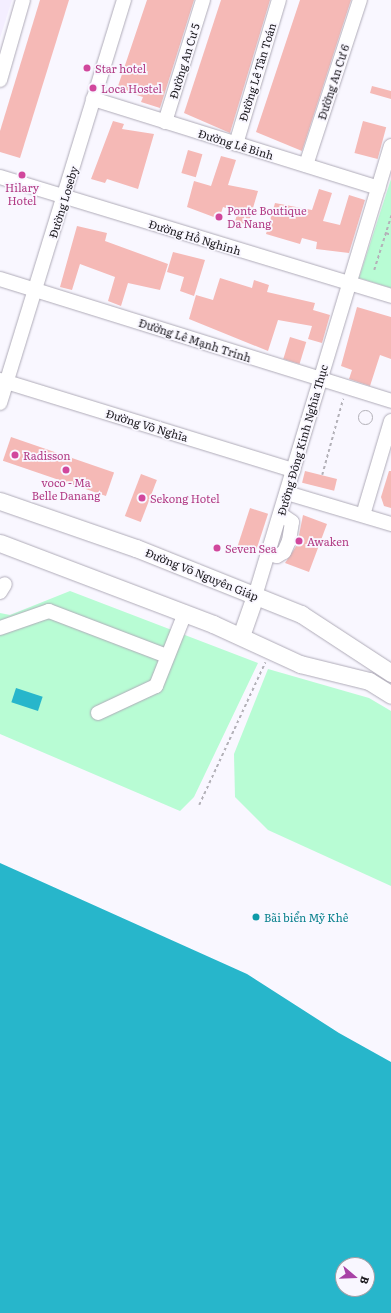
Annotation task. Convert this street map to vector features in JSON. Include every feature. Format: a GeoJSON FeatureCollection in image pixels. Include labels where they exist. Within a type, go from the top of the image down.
{"type":"FeatureCollection","features":[{"type":"Feature","properties":{"kind":"main road","name":"Đường Võ Nguyên Giáp"},"geometry":{"type":"LineString","coordinates":[[0,501],[136,548],[301,614],[391,673]]}},
{"type":"Feature","properties":{"kind":"main road"},"geometry":{"type":"LineString","coordinates":[[0,543],[185,613],[326,673],[370,681],[391,695]]}},
{"type":"Feature","properties":{"kind":"main road"},"geometry":{"type":"LineString","coordinates":[[241,636],[255,596]]}},
{"type":"Feature","properties":{"kind":"street"},"geometry":{"type":"LineString","coordinates":[[0,80],[23,0]]}},
{"type":"Feature","properties":{"kind":"street","name":"Đường Loseby"},"geometry":{"type":"LineString","coordinates":[[0,403],[3,381],[36,290],[124,0]]}},
{"type":"Feature","properties":{"kind":"street","name":"Đường An Cư 5"},"geometry":{"type":"LineString","coordinates":[[165,122],[203,0]]}},
{"type":"Feature","properties":{"kind":"street","name":"Đường Lê Tân Toán"},"geometry":{"type":"LineString","coordinates":[[236,144],[279,0]]}},
{"type":"Feature","properties":{"kind":"street","name":"Đường An Cư 6"},"geometry":{"type":"LineString","coordinates":[[306,165],[360,0]]}},
{"type":"Feature","properties":{"kind":"street","name":"Đường Lê Binh"},"geometry":{"type":"LineString","coordinates":[[94,99],[378,188]]}},
{"type":"Feature","properties":{"kind":"street","name":"Đường Đông Kinh Nghĩa Thục"},"geometry":{"type":"LineString","coordinates":[[255,596],[391,146]]}},
{"type":"Feature","properties":{"kind":"street","name":"Đường Hồ Nghinh"},"geometry":{"type":"LineString","coordinates":[[0,177],[391,296]]}},
{"type":"Feature","properties":{"kind":"street","name":"Đường Lê Mạnh Trinh"},"geometry":{"type":"LineString","coordinates":[[0,279],[391,401]]}},
{"type":"Feature","properties":{"kind":"street","name":"Đường Võ Nghĩa"},"geometry":{"type":"LineString","coordinates":[[3,381],[293,470]]}},
{"type":"Feature","properties":{"kind":"street"},"geometry":{"type":"LineString","coordinates":[[363,515],[391,421]]}},
{"type":"Feature","properties":{"kind":"street"},"geometry":{"type":"LineString","coordinates":[[287,492],[391,524]]}},
{"type":"Feature","properties":{"kind":"street"},"geometry":{"type":"LineString","coordinates":[[0,628],[49,611],[167,656]]}},
{"type":"Feature","properties":{"kind":"street"},"geometry":{"type":"LineString","coordinates":[[98,713],[152,690],[185,613]]}},
{"type":"Feature","properties":{"kind":"path"},"geometry":{"type":"LineString","coordinates":[[374,270],[391,216]]}},
{"type":"Feature","properties":{"kind":"path"},"geometry":{"type":"LineString","coordinates":[[386,233],[391,235]]}},
{"type":"Feature","properties":{"kind":"path"},"geometry":{"type":"LineString","coordinates":[[322,475],[345,395]]}},
{"type":"Feature","properties":{"kind":"path"},"geometry":{"type":"LineString","coordinates":[[366,411],[373,420],[365,425],[358,417],[366,411]]}},
{"type":"Feature","properties":{"kind":"path"},"geometry":{"type":"LineString","coordinates":[[199,805],[265,662]]}},
{"type":"Feature","properties":{"kind":"shaded area"},"geometry":{"type":"Polygon","coordinates":[[[0,0],[12,0],[0,38],[0,0]]]}},
{"type":"Feature","properties":{"kind":"green space"},"geometry":{"type":"Polygon","coordinates":[[[391,179],[391,288],[359,278],[391,179]]]}},
{"type":"Feature","properties":{"kind":"green space"},"geometry":{"type":"Polygon","coordinates":[[[70,591],[258,663],[194,797],[180,811],[0,734],[0,613],[10,615],[70,591]]]}},
{"type":"Feature","properties":{"kind":"green space"},"geometry":{"type":"Polygon","coordinates":[[[268,669],[369,698],[391,711],[391,886],[268,830],[235,797],[234,754],[268,669]]]}},
{"type":"Feature","properties":{"kind":"water"},"geometry":{"type":"Polygon","coordinates":[[[16,688],[43,697],[38,711],[11,702],[16,688]]]}},
{"type":"Feature","properties":{"kind":"water"},"geometry":{"type":"Polygon","coordinates":[[[0,863],[247,974],[339,1033],[391,1062],[391,1313],[0,1313],[0,863]]]}},
{"type":"Feature","properties":{"kind":"building"},"geometry":{"type":"Polygon","coordinates":[[[40,0],[69,0],[20,158],[0,152],[0,131],[40,0]]]}},
{"type":"Feature","properties":{"kind":"building"},"geometry":{"type":"Polygon","coordinates":[[[147,0],[194,0],[160,108],[141,102],[143,97],[117,89],[147,0]]]}},
{"type":"Feature","properties":{"kind":"building"},"geometry":{"type":"Polygon","coordinates":[[[221,0],[270,0],[230,133],[184,113],[221,0]]]}},
{"type":"Feature","properties":{"kind":"building"},"geometry":{"type":"Polygon","coordinates":[[[300,0],[351,0],[302,151],[256,132],[300,0]]]}},
{"type":"Feature","properties":{"kind":"building"},"geometry":{"type":"Polygon","coordinates":[[[372,86],[391,91],[391,99],[370,93],[372,86]]]}},
{"type":"Feature","properties":{"kind":"building"},"geometry":{"type":"Polygon","coordinates":[[[113,121],[124,124],[122,129],[154,134],[138,189],[107,179],[105,183],[91,179],[113,121]]]}},
{"type":"Feature","properties":{"kind":"building"},"geometry":{"type":"Polygon","coordinates":[[[363,121],[386,127],[378,159],[354,153],[363,121]]]}},
{"type":"Feature","properties":{"kind":"building"},"geometry":{"type":"Polygon","coordinates":[[[188,150],[202,154],[196,177],[181,173],[188,150]]]}},
{"type":"Feature","properties":{"kind":"building"},"geometry":{"type":"Polygon","coordinates":[[[221,156],[236,160],[228,185],[258,191],[248,225],[235,221],[238,212],[223,207],[219,219],[187,207],[194,181],[211,186],[221,156]]]}},
{"type":"Feature","properties":{"kind":"building"},"geometry":{"type":"Polygon","coordinates":[[[319,189],[332,193],[323,221],[340,225],[349,195],[365,200],[349,253],[316,249],[317,242],[302,238],[300,244],[266,234],[275,203],[312,210],[319,189]]]}},
{"type":"Feature","properties":{"kind":"building"},"geometry":{"type":"Polygon","coordinates":[[[77,226],[107,233],[105,241],[168,264],[160,290],[128,283],[121,306],[108,301],[115,277],[80,264],[72,290],[60,287],[77,226]]]}},
{"type":"Feature","properties":{"kind":"building"},"geometry":{"type":"Polygon","coordinates":[[[173,252],[205,260],[194,296],[180,291],[184,277],[167,272],[173,252]]]}},
{"type":"Feature","properties":{"kind":"building"},"geometry":{"type":"Polygon","coordinates":[[[220,278],[252,288],[254,280],[269,285],[267,292],[315,303],[313,310],[330,315],[322,343],[308,339],[312,326],[278,320],[268,351],[189,319],[196,295],[213,300],[220,278]]]}},
{"type":"Feature","properties":{"kind":"building"},"geometry":{"type":"Polygon","coordinates":[[[357,307],[391,317],[391,359],[380,355],[370,386],[349,379],[352,370],[341,366],[357,307]]]}},
{"type":"Feature","properties":{"kind":"building"},"geometry":{"type":"Polygon","coordinates":[[[290,337],[306,342],[300,364],[283,359],[290,337]]]}},
{"type":"Feature","properties":{"kind":"building"},"geometry":{"type":"Polygon","coordinates":[[[11,437],[114,472],[106,496],[3,461],[11,437]]]}},
{"type":"Feature","properties":{"kind":"building"},"geometry":{"type":"Polygon","coordinates":[[[305,471],[337,479],[334,491],[302,483],[305,471]]]}},
{"type":"Feature","properties":{"kind":"building"},"geometry":{"type":"Polygon","coordinates":[[[389,471],[391,471],[391,508],[384,506],[381,497],[389,471]]]}},
{"type":"Feature","properties":{"kind":"building","name":"Sekong Hotel"},"geometry":{"type":"Polygon","coordinates":[[[141,474],[157,480],[141,522],[125,516],[141,474]]]}},
{"type":"Feature","properties":{"kind":"building"},"geometry":{"type":"Polygon","coordinates":[[[250,508],[268,514],[255,553],[237,547],[250,508]]]}},
{"type":"Feature","properties":{"kind":"building"},"geometry":{"type":"Polygon","coordinates":[[[303,515],[327,524],[309,572],[285,563],[297,545],[303,515]]]}},
{"type":"Feature","properties":{"kind":"place","name":"Star hotel"},"geometry":{"type":"Point","coordinates":[87,68]}},
{"type":"Feature","properties":{"kind":"place","name":"Loca Hostel"},"geometry":{"type":"Point","coordinates":[93,88]}},
{"type":"Feature","properties":{"kind":"place","name":"Hilary Hotel"},"geometry":{"type":"Point","coordinates":[22,175]}},
{"type":"Feature","properties":{"kind":"place","name":"Ponte Boutique Da Nang"},"geometry":{"type":"Point","coordinates":[219,217]}},
{"type":"Feature","properties":{"kind":"place","name":"Radisson"},"geometry":{"type":"Point","coordinates":[15,455]}},
{"type":"Feature","properties":{"kind":"place","name":"voco - Ma Belle Danang"},"geometry":{"type":"Point","coordinates":[66,470]}},
{"type":"Feature","properties":{"kind":"place","name":"Sekong Hotel"},"geometry":{"type":"Point","coordinates":[142,498]}},
{"type":"Feature","properties":{"kind":"place","name":"Awaken"},"geometry":{"type":"Point","coordinates":[299,541]}},
{"type":"Feature","properties":{"kind":"place","name":"Seven Sea"},"geometry":{"type":"Point","coordinates":[217,548]}},
{"type":"Feature","properties":{"kind":"place","name":"Bãi biển Mỹ Khê"},"geometry":{"type":"Point","coordinates":[256,917]}}]}
